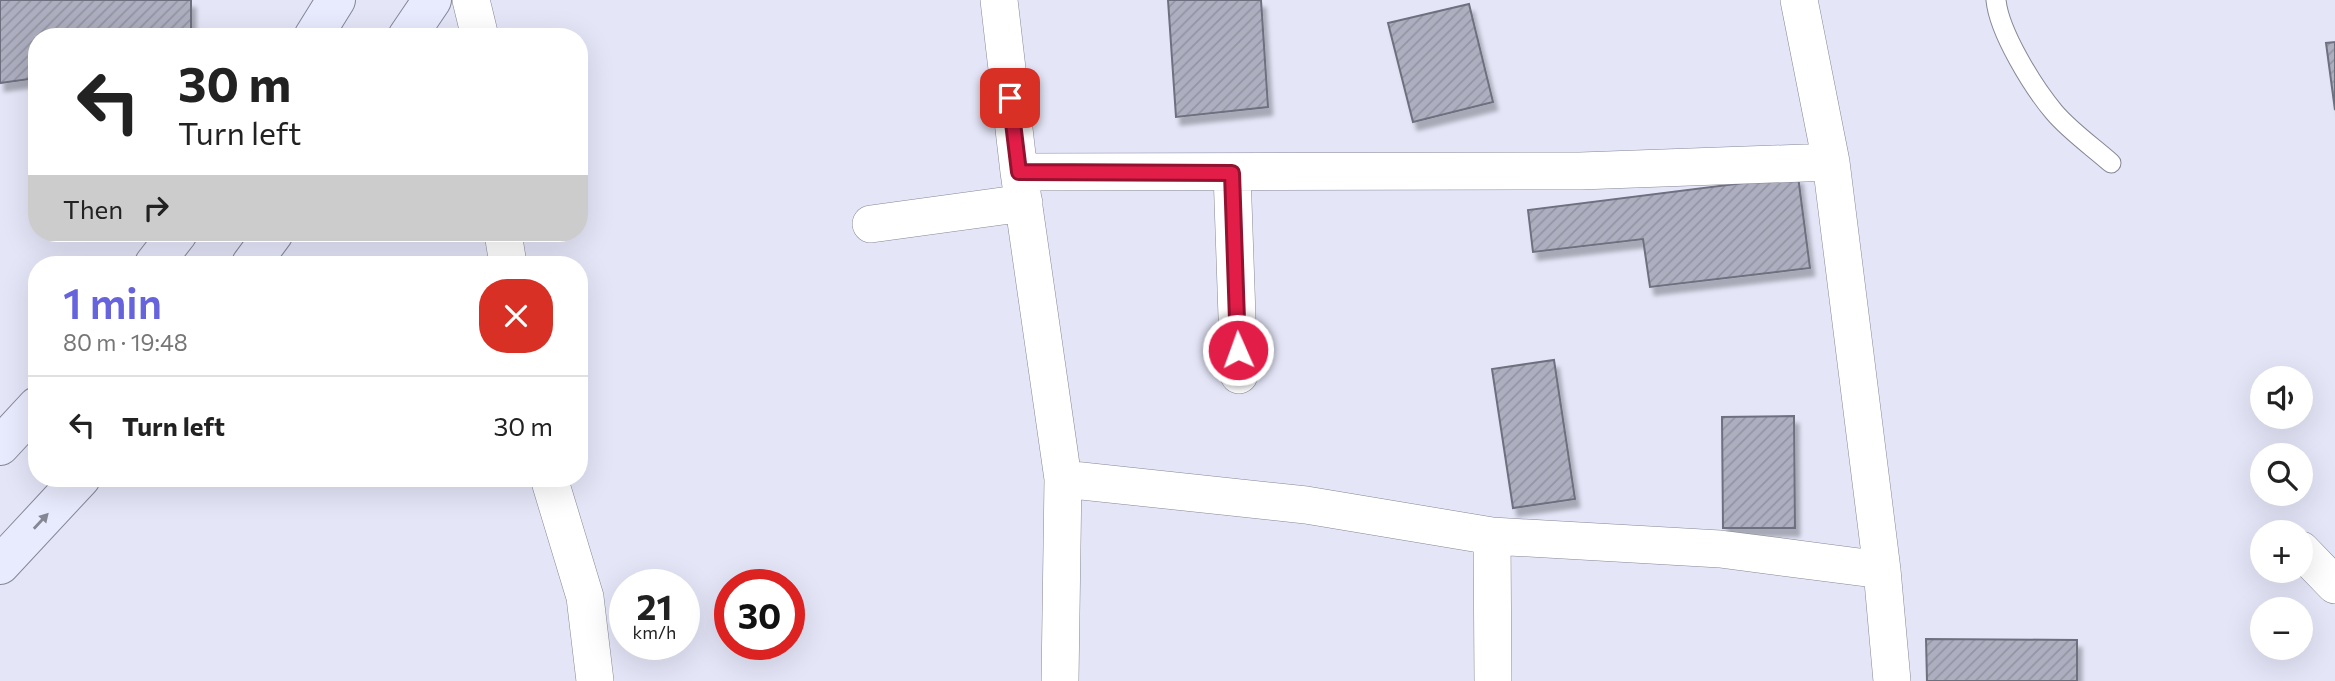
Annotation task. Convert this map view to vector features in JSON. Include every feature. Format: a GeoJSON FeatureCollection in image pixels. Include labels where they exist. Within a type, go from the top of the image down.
{"type":"FeatureCollection","features":[{"type":"Feature","properties":{"kind":"main road"},"geometry":{"type":"LineString","coordinates":[[319,28],[337,0]]}},
{"type":"Feature","properties":{"kind":"main road"},"geometry":{"type":"LineString","coordinates":[[413,28],[432,0]]}},
{"type":"Feature","properties":{"kind":"main road"},"geometry":{"type":"LineString","coordinates":[[160,256],[171,242]]}},
{"type":"Feature","properties":{"kind":"main road"},"geometry":{"type":"LineString","coordinates":[[0,446],[28,416]]}},
{"type":"Feature","properties":{"kind":"main road"},"geometry":{"type":"LineString","coordinates":[[0,565],[73,487]]}},
{"type":"Feature","properties":{"kind":"street"},"geometry":{"type":"LineString","coordinates":[[471,0],[478,28]]}},
{"type":"Feature","properties":{"kind":"street"},"geometry":{"type":"LineString","coordinates":[[999,0],[1021,188],[1063,479],[1060,681]]}},
{"type":"Feature","properties":{"kind":"street"},"geometry":{"type":"LineString","coordinates":[[1799,0],[1831,162],[1882,570],[1892,681]]}},
{"type":"Feature","properties":{"kind":"street"},"geometry":{"type":"LineString","coordinates":[[871,224],[1021,188],[1232,173],[1580,171],[1831,162]]}},
{"type":"Feature","properties":{"kind":"street"},"geometry":{"type":"LineString","coordinates":[[1232,173],[1239,375]]}},
{"type":"Feature","properties":{"kind":"street"},"geometry":{"type":"LineString","coordinates":[[1063,479],[1306,505],[1492,536],[1720,548],[1882,570]]}},
{"type":"Feature","properties":{"kind":"street"},"geometry":{"type":"LineString","coordinates":[[552,487],[585,597],[595,681]]}},
{"type":"Feature","properties":{"kind":"street"},"geometry":{"type":"LineString","coordinates":[[1492,536],[1493,681]]}},
{"type":"Feature","properties":{"kind":"street"},"geometry":{"type":"LineString","coordinates":[[2313,562],[2335,585]]}},
{"type":"Feature","properties":{"kind":"lane"},"geometry":{"type":"LineString","coordinates":[[1996,0],[1997,10],[2016,53],[2054,112],[2111,163]]}},
{"type":"Feature","properties":{"kind":"building"},"geometry":{"type":"Polygon","coordinates":[[[0,0],[191,0],[191,28],[28,28],[28,79],[0,83],[0,0]]]}},
{"type":"Feature","properties":{"kind":"building"},"geometry":{"type":"Polygon","coordinates":[[[1168,0],[1261,0],[1268,107],[1176,117],[1168,0]]]}},
{"type":"Feature","properties":{"kind":"building"},"geometry":{"type":"Polygon","coordinates":[[[1469,4],[1493,102],[1413,122],[1388,23],[1469,4]]]}},
{"type":"Feature","properties":{"kind":"building"},"geometry":{"type":"Polygon","coordinates":[[[2335,42],[2335,110],[2326,43],[2335,42]]]}},
{"type":"Feature","properties":{"kind":"building"},"geometry":{"type":"Polygon","coordinates":[[[1798,176],[1810,268],[1650,287],[1643,239],[1533,252],[1528,210],[1798,176]]]}},
{"type":"Feature","properties":{"kind":"building"},"geometry":{"type":"Polygon","coordinates":[[[1554,360],[1575,499],[1513,508],[1492,369],[1554,360]]]}},
{"type":"Feature","properties":{"kind":"building"},"geometry":{"type":"Polygon","coordinates":[[[1794,416],[1795,528],[1723,528],[1722,417],[1794,416]]]}},
{"type":"Feature","properties":{"kind":"building"},"geometry":{"type":"Polygon","coordinates":[[[1926,639],[2077,640],[2077,681],[1927,681],[1926,639]]]}},
{"type":"Feature","properties":{"kind":"route"},"geometry":{"type":"LineString","coordinates":[[1010,98],[1019,172],[1232,173],[1238,350]]}}]}
